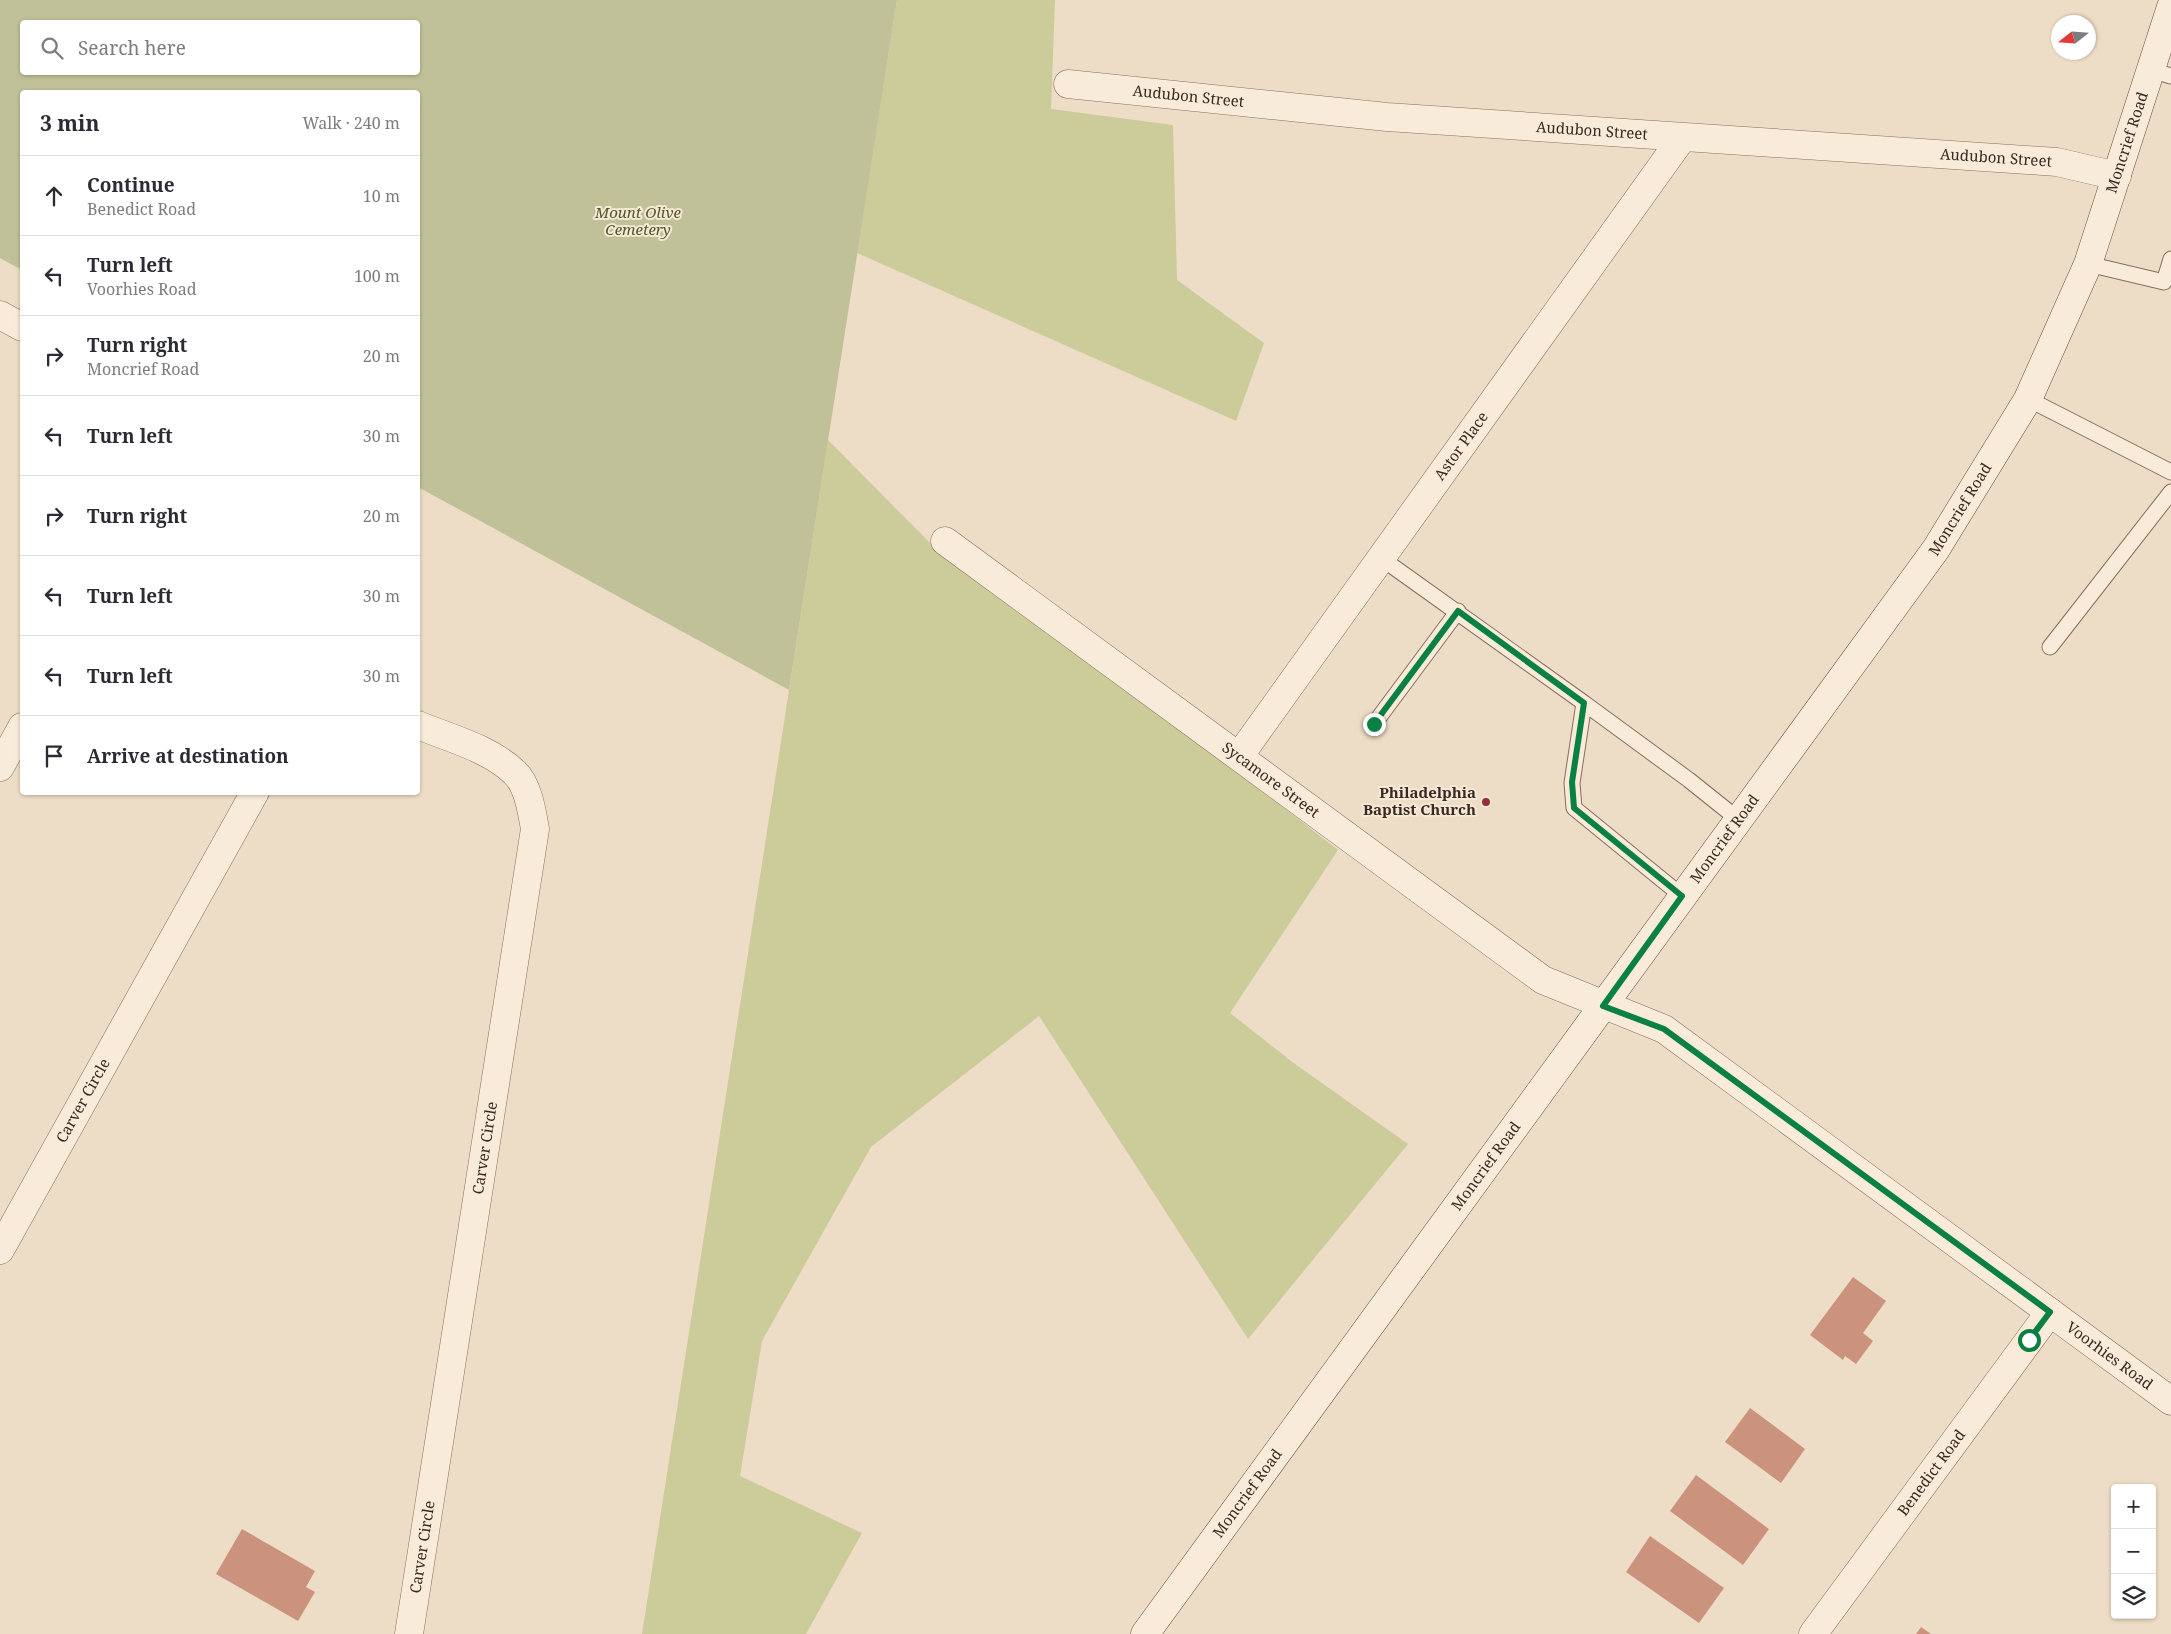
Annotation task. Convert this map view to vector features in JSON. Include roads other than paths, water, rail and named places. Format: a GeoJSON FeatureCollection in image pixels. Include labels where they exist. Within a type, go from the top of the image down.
{"type":"FeatureCollection","features":[{"type":"Feature","properties":{"kind":"street","name":"Moncrief Road"},"geometry":{"type":"LineString","coordinates":[[1145,1634],[1936,549],[2028,399],[2088,264],[2117,176],[2161,73],[2171,7]]}},
{"type":"Feature","properties":{"kind":"street","name":"Audubon Street"},"geometry":{"type":"LineString","coordinates":[[1068,84],[1387,117],[2057,162],[2117,176]]}},
{"type":"Feature","properties":{"kind":"street","name":"Astor Place"},"geometry":{"type":"LineString","coordinates":[[1240,755],[1682,138]]}},
{"type":"Feature","properties":{"kind":"street"},"geometry":{"type":"LineString","coordinates":[[0,315],[20,326]]}},
{"type":"Feature","properties":{"kind":"street","name":"Sycamore Street"},"geometry":{"type":"LineString","coordinates":[[946,540],[1543,980],[1603,1006]]}},
{"type":"Feature","properties":{"kind":"street","name":"Carver Circle"},"geometry":{"type":"LineString","coordinates":[[408,1634],[536,829],[530,800],[516,773],[490,755],[420,726]]}},
{"type":"Feature","properties":{"kind":"street"},"geometry":{"type":"LineString","coordinates":[[0,767],[20,731]]}},
{"type":"Feature","properties":{"kind":"street","name":"Carver Circle"},"geometry":{"type":"LineString","coordinates":[[0,1250],[253,795]]}},
{"type":"Feature","properties":{"kind":"street","name":"Voorhies Road"},"geometry":{"type":"LineString","coordinates":[[1603,1006],[1664,1029],[2171,1401]]}},
{"type":"Feature","properties":{"kind":"street","name":"Benedict Road"},"geometry":{"type":"LineString","coordinates":[[1813,1634],[2050,1312]]}},
{"type":"Feature","properties":{"kind":"lane"},"geometry":{"type":"LineString","coordinates":[[2088,264],[2164,282],[2171,259]]}},
{"type":"Feature","properties":{"kind":"lane"},"geometry":{"type":"LineString","coordinates":[[2028,399],[2171,472]]}},
{"type":"Feature","properties":{"kind":"lane"},"geometry":{"type":"LineString","coordinates":[[2050,646],[2171,492]]}},
{"type":"Feature","properties":{"kind":"lane"},"geometry":{"type":"LineString","coordinates":[[1381,558],[1458,611],[1584,703],[1689,780],[1739,820]]}},
{"type":"Feature","properties":{"kind":"lane"},"geometry":{"type":"LineString","coordinates":[[1374,724],[1458,611]]}},
{"type":"Feature","properties":{"kind":"lane"},"geometry":{"type":"LineString","coordinates":[[1584,703],[1572,782],[1574,808],[1682,896]]}},
{"type":"Feature","properties":{"kind":"place","name":"Philadelphia Baptist Church"},"geometry":{"type":"Point","coordinates":[1486,802]}},
{"type":"Feature","properties":{"kind":"park label","name":"Mount Olive Cemetery"},"geometry":{"type":"Point","coordinates":[638,222]}}]}
